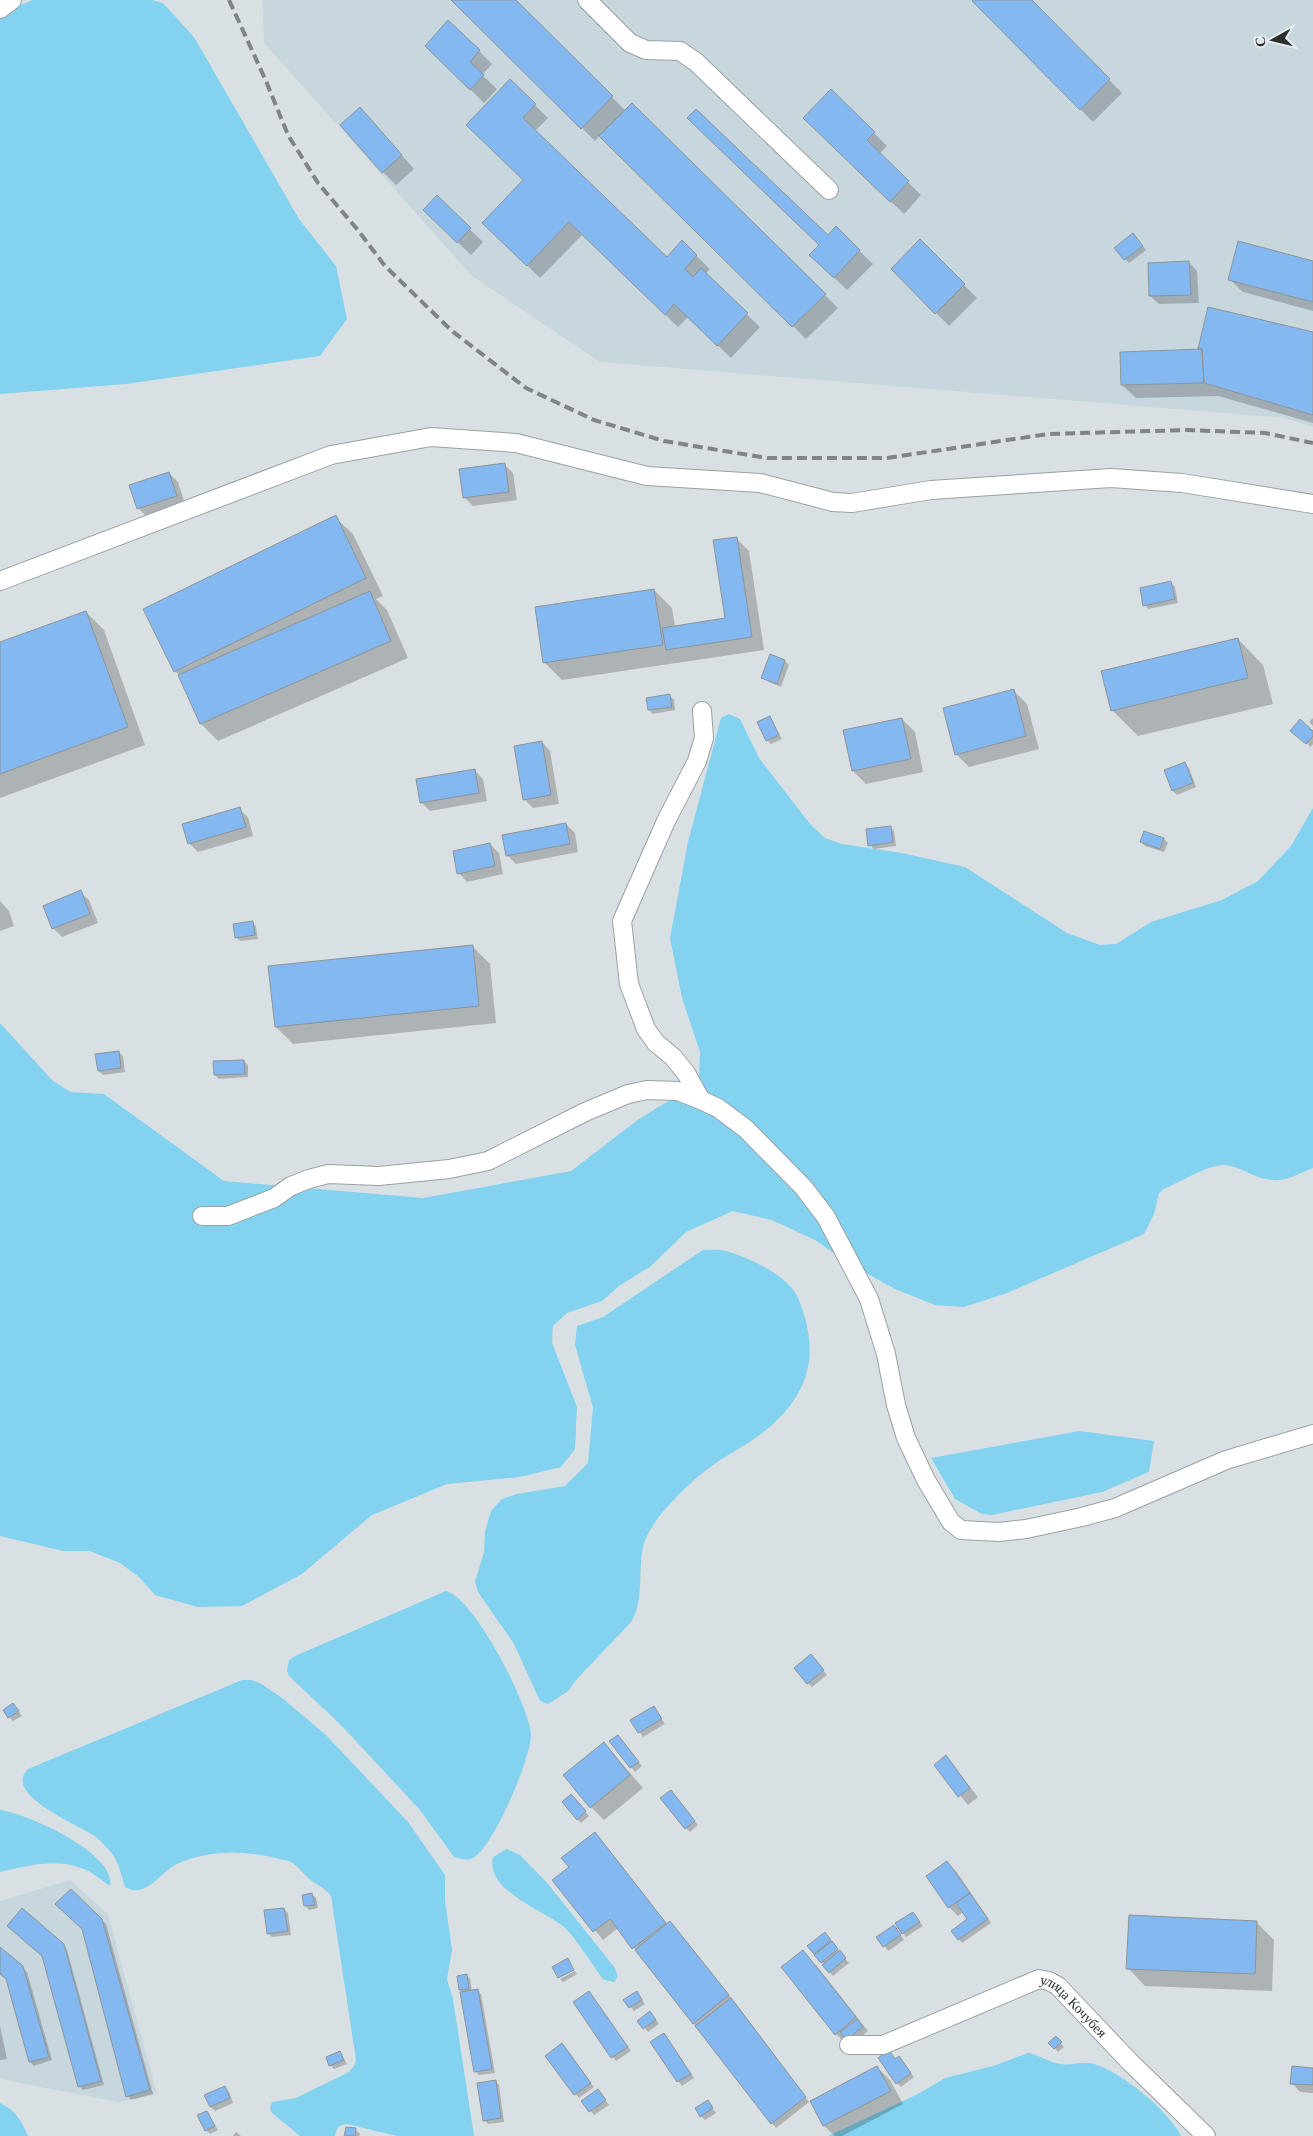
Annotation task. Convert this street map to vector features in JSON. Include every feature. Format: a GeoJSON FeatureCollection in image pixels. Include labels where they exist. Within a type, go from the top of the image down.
{"type":"FeatureCollection","features":[{"type":"Feature","properties":{"kind":"street"},"geometry":{"type":"LineString","coordinates":[[0,9],[12,0]]}},
{"type":"Feature","properties":{"kind":"street"},"geometry":{"type":"LineString","coordinates":[[587,0],[630,43],[646,50],[680,51],[696,62],[829,190]]}},
{"type":"Feature","properties":{"kind":"street"},"geometry":{"type":"LineString","coordinates":[[0,581],[332,456],[431,437],[516,444],[647,476],[760,483],[833,502],[852,502],[931,490],[1111,478],[1182,483],[1313,504]]}},
{"type":"Feature","properties":{"kind":"street"},"geometry":{"type":"LineString","coordinates":[[701,1100],[686,1072],[673,1056],[656,1043],[646,1030],[629,984],[622,921],[666,821],[697,761],[704,738],[702,711]]}},
{"type":"Feature","properties":{"kind":"street"},"geometry":{"type":"LineString","coordinates":[[202,1216],[228,1216],[274,1198],[291,1186],[328,1174],[379,1176],[404,1174],[488,1161],[585,1112],[628,1094],[647,1090],[678,1091],[718,1108],[746,1129],[804,1188],[826,1217],[869,1299],[881,1337],[896,1405],[906,1438],[940,1507],[951,1522],[961,1530],[999,1532],[1026,1529],[1090,1515],[1115,1508],[1226,1460],[1313,1434]]}},
{"type":"Feature","properties":{"kind":"street","name":"улица Кочубея"},"geometry":{"type":"LineString","coordinates":[[849,2045],[883,2045],[1040,1979],[1049,1981],[1058,1986],[1129,2061],[1206,2136]]}},
{"type":"Feature","properties":{"kind":"shaded area"},"geometry":{"type":"Polygon","coordinates":[[[33,0],[152,0],[163,3],[194,37],[299,219],[336,266],[347,319],[320,356],[126,384],[0,394],[0,13],[33,0]]]}},
{"type":"Feature","properties":{"kind":"shaded area"},"geometry":{"type":"Polygon","coordinates":[[[262,0],[1313,0],[1313,427],[1285,418],[600,362],[472,276],[264,43],[262,0]]]}},
{"type":"Feature","properties":{"kind":"shaded area"},"geometry":{"type":"Polygon","coordinates":[[[729,714],[740,719],[759,758],[810,824],[825,838],[842,844],[902,853],[965,867],[1067,933],[1100,945],[1116,944],[1151,922],[1222,900],[1258,881],[1291,846],[1313,808],[1313,1168],[1283,1180],[1261,1178],[1238,1168],[1225,1165],[1218,1165],[1203,1170],[1159,1193],[1154,1214],[1144,1234],[1007,1293],[964,1307],[935,1305],[895,1289],[848,1263],[815,1240],[772,1220],[733,1211],[686,1232],[651,1266],[619,1286],[602,1301],[567,1313],[553,1326],[552,1343],[577,1407],[575,1449],[561,1467],[520,1477],[447,1484],[372,1515],[302,1574],[242,1606],[198,1607],[155,1595],[139,1577],[120,1563],[90,1551],[63,1551],[0,1536],[0,1023],[53,1081],[71,1092],[104,1094],[224,1181],[423,1198],[571,1171],[639,1119],[699,1082],[700,1052],[682,998],[670,938],[688,842],[721,718],[729,714]]]}},
{"type":"Feature","properties":{"kind":"shaded area"},"geometry":{"type":"Polygon","coordinates":[[[703,1250],[723,1250],[746,1258],[768,1269],[787,1283],[794,1291],[799,1300],[809,1335],[810,1351],[804,1381],[797,1396],[773,1424],[699,1476],[661,1514],[644,1543],[638,1604],[632,1621],[567,1692],[548,1704],[540,1701],[514,1644],[478,1592],[475,1582],[484,1552],[485,1532],[491,1511],[502,1499],[517,1494],[565,1486],[588,1463],[593,1408],[575,1345],[577,1326],[603,1317],[703,1250]]]}},
{"type":"Feature","properties":{"kind":"shaded area"},"geometry":{"type":"Polygon","coordinates":[[[1080,1431],[1154,1441],[1149,1472],[1102,1492],[992,1515],[982,1514],[955,1499],[931,1458],[1080,1431]]]}},
{"type":"Feature","properties":{"kind":"shaded area"},"geometry":{"type":"Polygon","coordinates":[[[446,1591],[458,1598],[471,1612],[499,1655],[521,1702],[531,1735],[525,1763],[500,1821],[481,1851],[473,1858],[468,1859],[454,1857],[420,1810],[340,1724],[289,1676],[287,1671],[289,1660],[295,1656],[446,1591]]]}},
{"type":"Feature","properties":{"kind":"shaded area"},"geometry":{"type":"Polygon","coordinates":[[[242,1680],[260,1683],[282,1698],[326,1735],[408,1822],[445,1875],[445,1900],[452,1950],[447,1979],[453,1999],[474,2136],[397,2136],[347,2124],[338,2127],[335,2136],[300,2136],[271,2112],[272,2102],[296,2098],[349,2072],[356,2060],[329,1893],[290,1862],[264,1855],[239,1853],[214,1854],[189,1859],[177,1864],[146,1887],[140,1890],[133,1890],[125,1887],[116,1859],[100,1840],[47,1809],[25,1789],[23,1779],[28,1769],[242,1680]]]}},
{"type":"Feature","properties":{"kind":"shaded area"},"geometry":{"type":"Polygon","coordinates":[[[0,1810],[13,1813],[48,1827],[86,1849],[100,1861],[109,1874],[110,1886],[93,1873],[71,1865],[51,1863],[0,1872],[0,1810]]]}},
{"type":"Feature","properties":{"kind":"shaded area"},"geometry":{"type":"Polygon","coordinates":[[[507,1849],[520,1855],[548,1884],[615,1968],[617,1977],[614,1982],[604,1980],[564,1927],[518,1898],[498,1880],[493,1869],[493,1857],[507,1849]]]}},
{"type":"Feature","properties":{"kind":"shaded area"},"geometry":{"type":"Polygon","coordinates":[[[70,1880],[108,1914],[157,2094],[118,2102],[0,2079],[0,1901],[70,1880]]]}},
{"type":"Feature","properties":{"kind":"shaded area"},"geometry":{"type":"Polygon","coordinates":[[[1028,2053],[1060,2064],[1090,2063],[1105,2068],[1143,2093],[1166,2115],[1181,2136],[828,2136],[918,2094],[945,2078],[993,2066],[1028,2053]]]}},
{"type":"Feature","properties":{"kind":"shaded area"},"geometry":{"type":"Polygon","coordinates":[[[0,2103],[17,2116],[28,2136],[0,2136],[0,2103]]]}},
{"type":"Feature","properties":{"kind":"building"},"geometry":{"type":"Polygon","coordinates":[[[451,0],[516,0],[613,96],[581,129],[451,0]]]}},
{"type":"Feature","properties":{"kind":"building"},"geometry":{"type":"Polygon","coordinates":[[[973,0],[1032,0],[1110,79],[1080,110],[973,0]]]}},
{"type":"Feature","properties":{"kind":"building"},"geometry":{"type":"Polygon","coordinates":[[[448,20],[480,50],[470,62],[484,75],[470,90],[425,46],[448,20]]]}},
{"type":"Feature","properties":{"kind":"building"},"geometry":{"type":"Polygon","coordinates":[[[510,79],[536,104],[523,118],[667,257],[682,240],[697,255],[685,269],[693,277],[701,268],[748,313],[717,346],[674,304],[665,315],[569,222],[527,266],[482,223],[523,180],[466,125],[510,79]]]}},
{"type":"Feature","properties":{"kind":"building"},"geometry":{"type":"Polygon","coordinates":[[[831,89],[875,132],[867,140],[909,181],[890,202],[803,118],[831,89]]]}},
{"type":"Feature","properties":{"kind":"building"},"geometry":{"type":"Polygon","coordinates":[[[632,103],[826,294],[792,327],[599,136],[632,103]]]}},
{"type":"Feature","properties":{"kind":"building"},"geometry":{"type":"Polygon","coordinates":[[[360,107],[402,155],[382,173],[340,125],[360,107]]]}},
{"type":"Feature","properties":{"kind":"building"},"geometry":{"type":"Polygon","coordinates":[[[696,109],[828,235],[836,226],[860,250],[834,278],[809,255],[819,245],[687,118],[696,109]]]}},
{"type":"Feature","properties":{"kind":"building"},"geometry":{"type":"Polygon","coordinates":[[[437,195],[471,228],[457,243],[423,210],[437,195]]]}},
{"type":"Feature","properties":{"kind":"building"},"geometry":{"type":"Polygon","coordinates":[[[1133,233],[1143,246],[1124,260],[1114,248],[1133,233]]]}},
{"type":"Feature","properties":{"kind":"building"},"geometry":{"type":"Polygon","coordinates":[[[920,239],[965,284],[935,314],[891,269],[920,239]]]}},
{"type":"Feature","properties":{"kind":"building"},"geometry":{"type":"Polygon","coordinates":[[[1238,241],[1313,261],[1313,302],[1228,280],[1238,241]]]}},
{"type":"Feature","properties":{"kind":"building"},"geometry":{"type":"Polygon","coordinates":[[[1189,261],[1191,295],[1149,296],[1148,263],[1189,261]]]}},
{"type":"Feature","properties":{"kind":"building"},"geometry":{"type":"Polygon","coordinates":[[[1208,307],[1313,332],[1313,415],[1204,383],[1202,349],[1198,349],[1208,307]]]}},
{"type":"Feature","properties":{"kind":"building"},"geometry":{"type":"Polygon","coordinates":[[[1202,349],[1204,383],[1121,385],[1120,352],[1202,349]]]}},
{"type":"Feature","properties":{"kind":"building"},"geometry":{"type":"Polygon","coordinates":[[[505,463],[509,492],[463,498],[459,469],[505,463]]]}},
{"type":"Feature","properties":{"kind":"building"},"geometry":{"type":"Polygon","coordinates":[[[169,472],[177,496],[137,509],[129,485],[169,472]]]}},
{"type":"Feature","properties":{"kind":"building"},"geometry":{"type":"Polygon","coordinates":[[[336,515],[366,578],[174,672],[143,609],[336,515]]]}},
{"type":"Feature","properties":{"kind":"building"},"geometry":{"type":"Polygon","coordinates":[[[737,537],[752,637],[666,650],[662,628],[725,618],[713,540],[737,537]]]}},
{"type":"Feature","properties":{"kind":"building"},"geometry":{"type":"Polygon","coordinates":[[[1171,581],[1175,599],[1143,606],[1140,588],[1171,581]]]}},
{"type":"Feature","properties":{"kind":"building"},"geometry":{"type":"Polygon","coordinates":[[[654,589],[663,645],[543,663],[535,607],[654,589]]]}},
{"type":"Feature","properties":{"kind":"building"},"geometry":{"type":"Polygon","coordinates":[[[370,591],[391,641],[200,724],[178,675],[370,591]]]}},
{"type":"Feature","properties":{"kind":"building"},"geometry":{"type":"Polygon","coordinates":[[[86,611],[128,727],[0,774],[0,642],[86,611]]]}},
{"type":"Feature","properties":{"kind":"building"},"geometry":{"type":"Polygon","coordinates":[[[1238,638],[1248,678],[1111,711],[1101,671],[1238,638]]]}},
{"type":"Feature","properties":{"kind":"building"},"geometry":{"type":"Polygon","coordinates":[[[770,654],[785,660],[777,684],[761,678],[770,654]]]}},
{"type":"Feature","properties":{"kind":"building"},"geometry":{"type":"Polygon","coordinates":[[[1014,689],[1026,736],[955,755],[943,708],[1014,689]]]}},
{"type":"Feature","properties":{"kind":"building"},"geometry":{"type":"Polygon","coordinates":[[[670,694],[672,707],[648,710],[646,698],[670,694]]]}},
{"type":"Feature","properties":{"kind":"building"},"geometry":{"type":"Polygon","coordinates":[[[770,716],[779,735],[766,741],[757,722],[770,716]]]}},
{"type":"Feature","properties":{"kind":"building"},"geometry":{"type":"Polygon","coordinates":[[[902,718],[911,759],[852,771],[843,730],[902,718]]]}},
{"type":"Feature","properties":{"kind":"building"},"geometry":{"type":"Polygon","coordinates":[[[1300,719],[1313,731],[1313,736],[1306,744],[1290,731],[1300,719]]]}},
{"type":"Feature","properties":{"kind":"building"},"geometry":{"type":"Polygon","coordinates":[[[542,741],[551,795],[523,800],[514,746],[542,741]]]}},
{"type":"Feature","properties":{"kind":"building"},"geometry":{"type":"Polygon","coordinates":[[[1185,762],[1193,783],[1172,791],[1164,770],[1185,762]]]}},
{"type":"Feature","properties":{"kind":"building"},"geometry":{"type":"Polygon","coordinates":[[[475,769],[479,793],[420,803],[416,779],[475,769]]]}},
{"type":"Feature","properties":{"kind":"building"},"geometry":{"type":"Polygon","coordinates":[[[240,807],[246,827],[188,844],[182,824],[240,807]]]}},
{"type":"Feature","properties":{"kind":"building"},"geometry":{"type":"Polygon","coordinates":[[[566,823],[570,844],[506,856],[502,835],[566,823]]]}},
{"type":"Feature","properties":{"kind":"building"},"geometry":{"type":"Polygon","coordinates":[[[891,826],[893,842],[868,846],[866,829],[891,826]]]}},
{"type":"Feature","properties":{"kind":"building"},"geometry":{"type":"Polygon","coordinates":[[[1144,831],[1164,838],[1160,849],[1140,842],[1144,831]]]}},
{"type":"Feature","properties":{"kind":"building"},"geometry":{"type":"Polygon","coordinates":[[[490,843],[495,866],[457,874],[453,851],[490,843]]]}},
{"type":"Feature","properties":{"kind":"building"},"geometry":{"type":"Polygon","coordinates":[[[81,890],[90,914],[52,929],[43,906],[81,890]]]}},
{"type":"Feature","properties":{"kind":"building"},"geometry":{"type":"Polygon","coordinates":[[[253,921],[255,935],[235,938],[233,924],[253,921]]]}},
{"type":"Feature","properties":{"kind":"building"},"geometry":{"type":"Polygon","coordinates":[[[473,945],[479,1006],[275,1027],[268,966],[473,945]]]}},
{"type":"Feature","properties":{"kind":"building"},"geometry":{"type":"Polygon","coordinates":[[[119,1051],[121,1068],[98,1071],[95,1054],[119,1051]]]}},
{"type":"Feature","properties":{"kind":"building"},"geometry":{"type":"Polygon","coordinates":[[[244,1060],[245,1074],[214,1075],[213,1061],[244,1060]]]}},
{"type":"Feature","properties":{"kind":"building"},"geometry":{"type":"Polygon","coordinates":[[[811,1654],[824,1670],[807,1684],[794,1668],[811,1654]]]}},
{"type":"Feature","properties":{"kind":"building"},"geometry":{"type":"Polygon","coordinates":[[[13,1703],[19,1711],[8,1718],[3,1710],[13,1703]]]}},
{"type":"Feature","properties":{"kind":"building"},"geometry":{"type":"Polygon","coordinates":[[[654,1706],[662,1719],[638,1733],[630,1720],[654,1706]]]}},
{"type":"Feature","properties":{"kind":"building"},"geometry":{"type":"Polygon","coordinates":[[[618,1735],[639,1762],[630,1768],[609,1741],[618,1735]]]}},
{"type":"Feature","properties":{"kind":"building"},"geometry":{"type":"Polygon","coordinates":[[[604,1742],[630,1775],[590,1808],[563,1775],[604,1742]]]}},
{"type":"Feature","properties":{"kind":"building"},"geometry":{"type":"Polygon","coordinates":[[[946,1755],[970,1788],[958,1797],[934,1765],[946,1755]]]}},
{"type":"Feature","properties":{"kind":"building"},"geometry":{"type":"Polygon","coordinates":[[[671,1790],[695,1821],[685,1829],[660,1798],[671,1790]]]}},
{"type":"Feature","properties":{"kind":"building"},"geometry":{"type":"Polygon","coordinates":[[[571,1794],[586,1811],[577,1820],[562,1802],[571,1794]]]}},
{"type":"Feature","properties":{"kind":"building"},"geometry":{"type":"Polygon","coordinates":[[[595,1832],[666,1923],[632,1949],[610,1919],[593,1932],[552,1880],[569,1867],[561,1858],[595,1832]]]}},
{"type":"Feature","properties":{"kind":"building"},"geometry":{"type":"Polygon","coordinates":[[[947,1861],[970,1893],[948,1908],[926,1876],[947,1861]]]}},
{"type":"Feature","properties":{"kind":"building"},"geometry":{"type":"Polygon","coordinates":[[[71,1889],[102,1919],[150,2090],[126,2097],[82,1929],[55,1904],[71,1889]]]}},
{"type":"Feature","properties":{"kind":"building"},"geometry":{"type":"Polygon","coordinates":[[[312,1893],[315,1905],[304,1906],[302,1895],[312,1893]]]}},
{"type":"Feature","properties":{"kind":"building"},"geometry":{"type":"Polygon","coordinates":[[[970,1893],[988,1919],[958,1940],[951,1931],[967,1919],[956,1903],[970,1893]]]}},
{"type":"Feature","properties":{"kind":"building"},"geometry":{"type":"Polygon","coordinates":[[[22,1908],[64,1944],[101,2081],[78,2087],[42,1956],[7,1926],[22,1908]]]}},
{"type":"Feature","properties":{"kind":"building"},"geometry":{"type":"Polygon","coordinates":[[[284,1908],[288,1931],[267,1934],[264,1910],[284,1908]]]}},
{"type":"Feature","properties":{"kind":"building"},"geometry":{"type":"Polygon","coordinates":[[[913,1912],[920,1922],[902,1934],[895,1923],[913,1912]]]}},
{"type":"Feature","properties":{"kind":"building"},"geometry":{"type":"Polygon","coordinates":[[[1129,1915],[1257,1921],[1255,1974],[1126,1969],[1129,1915]]]}},
{"type":"Feature","properties":{"kind":"building"},"geometry":{"type":"Polygon","coordinates":[[[670,1921],[729,1995],[693,2024],[635,1950],[670,1921]]]}},
{"type":"Feature","properties":{"kind":"building"},"geometry":{"type":"Polygon","coordinates":[[[894,1925],[901,1935],[883,1947],[876,1937],[894,1925]]]}},
{"type":"Feature","properties":{"kind":"building"},"geometry":{"type":"Polygon","coordinates":[[[825,1932],[831,1940],[814,1954],[807,1946],[825,1932]]]}},
{"type":"Feature","properties":{"kind":"building"},"geometry":{"type":"Polygon","coordinates":[[[832,1941],[838,1949],[821,1963],[814,1955],[832,1941]]]}},
{"type":"Feature","properties":{"kind":"building"},"geometry":{"type":"Polygon","coordinates":[[[0,1947],[23,1966],[49,2057],[29,2062],[6,1979],[0,1974],[0,1947]]]}},
{"type":"Feature","properties":{"kind":"building"},"geometry":{"type":"Polygon","coordinates":[[[803,1950],[856,2017],[835,2035],[781,1967],[803,1950]]]}},
{"type":"Feature","properties":{"kind":"building"},"geometry":{"type":"Polygon","coordinates":[[[840,1950],[846,1958],[829,1973],[822,1965],[840,1950]]]}},
{"type":"Feature","properties":{"kind":"building"},"geometry":{"type":"Polygon","coordinates":[[[568,1958],[574,1970],[558,1978],[552,1967],[568,1958]]]}},
{"type":"Feature","properties":{"kind":"building"},"geometry":{"type":"Polygon","coordinates":[[[467,1974],[469,1989],[459,1990],[457,1976],[467,1974]]]}},
{"type":"Feature","properties":{"kind":"building"},"geometry":{"type":"Polygon","coordinates":[[[478,1989],[492,2069],[474,2072],[460,1992],[478,1989]]]}},
{"type":"Feature","properties":{"kind":"building"},"geometry":{"type":"Polygon","coordinates":[[[589,1991],[628,2047],[611,2058],[573,2002],[589,1991]]]}},
{"type":"Feature","properties":{"kind":"building"},"geometry":{"type":"Polygon","coordinates":[[[637,1991],[642,2000],[629,2008],[623,2000],[637,1991]]]}},
{"type":"Feature","properties":{"kind":"building"},"geometry":{"type":"Polygon","coordinates":[[[731,1998],[806,2097],[771,2124],[695,2026],[731,1998]]]}},
{"type":"Feature","properties":{"kind":"building"},"geometry":{"type":"Polygon","coordinates":[[[650,2011],[656,2020],[643,2029],[637,2021],[650,2011]]]}},
{"type":"Feature","properties":{"kind":"building"},"geometry":{"type":"Polygon","coordinates":[[[857,2019],[863,2027],[846,2040],[840,2032],[857,2019]]]}},
{"type":"Feature","properties":{"kind":"building"},"geometry":{"type":"Polygon","coordinates":[[[664,2033],[691,2074],[677,2082],[650,2042],[664,2033]]]}},
{"type":"Feature","properties":{"kind":"building"},"geometry":{"type":"Polygon","coordinates":[[[1056,2036],[1062,2042],[1054,2049],[1048,2043],[1056,2036]]]}},
{"type":"Feature","properties":{"kind":"building"},"geometry":{"type":"Polygon","coordinates":[[[562,2043],[591,2083],[574,2095],[545,2056],[562,2043]]]}},
{"type":"Feature","properties":{"kind":"building"},"geometry":{"type":"Polygon","coordinates":[[[889,2050],[895,2059],[899,2056],[911,2073],[896,2084],[878,2058],[889,2050]]]}},
{"type":"Feature","properties":{"kind":"building"},"geometry":{"type":"Polygon","coordinates":[[[340,2051],[344,2060],[329,2066],[326,2057],[340,2051]]]}},
{"type":"Feature","properties":{"kind":"building"},"geometry":{"type":"Polygon","coordinates":[[[877,2066],[891,2091],[823,2126],[810,2101],[877,2066]]]}},
{"type":"Feature","properties":{"kind":"building"},"geometry":{"type":"Polygon","coordinates":[[[1292,2066],[1313,2068],[1313,2085],[1290,2084],[1292,2066]]]}},
{"type":"Feature","properties":{"kind":"building"},"geometry":{"type":"Polygon","coordinates":[[[496,2080],[501,2118],[483,2121],[477,2083],[496,2080]]]}},
{"type":"Feature","properties":{"kind":"building"},"geometry":{"type":"Polygon","coordinates":[[[225,2086],[230,2098],[210,2107],[204,2095],[225,2086]]]}},
{"type":"Feature","properties":{"kind":"building"},"geometry":{"type":"Polygon","coordinates":[[[598,2089],[606,2100],[589,2112],[581,2101],[598,2089]]]}},
{"type":"Feature","properties":{"kind":"building"},"geometry":{"type":"Polygon","coordinates":[[[708,2100],[713,2108],[700,2117],[695,2108],[708,2100]]]}},
{"type":"Feature","properties":{"kind":"building"},"geometry":{"type":"Polygon","coordinates":[[[207,2111],[215,2126],[205,2131],[197,2115],[207,2111]]]}},
{"type":"Feature","properties":{"kind":"building"},"geometry":{"type":"Polygon","coordinates":[[[346,2127],[356,2128],[355,2136],[344,2136],[346,2127]]]}},
{"type":"Feature","properties":{"kind":"railway"},"geometry":{"type":"LineString","coordinates":[[229,0],[288,135],[318,183],[385,266],[452,331],[526,388],[594,420],[664,441],[767,458],[887,458],[1048,434],[1187,430],[1265,433],[1313,443]]}}]}
